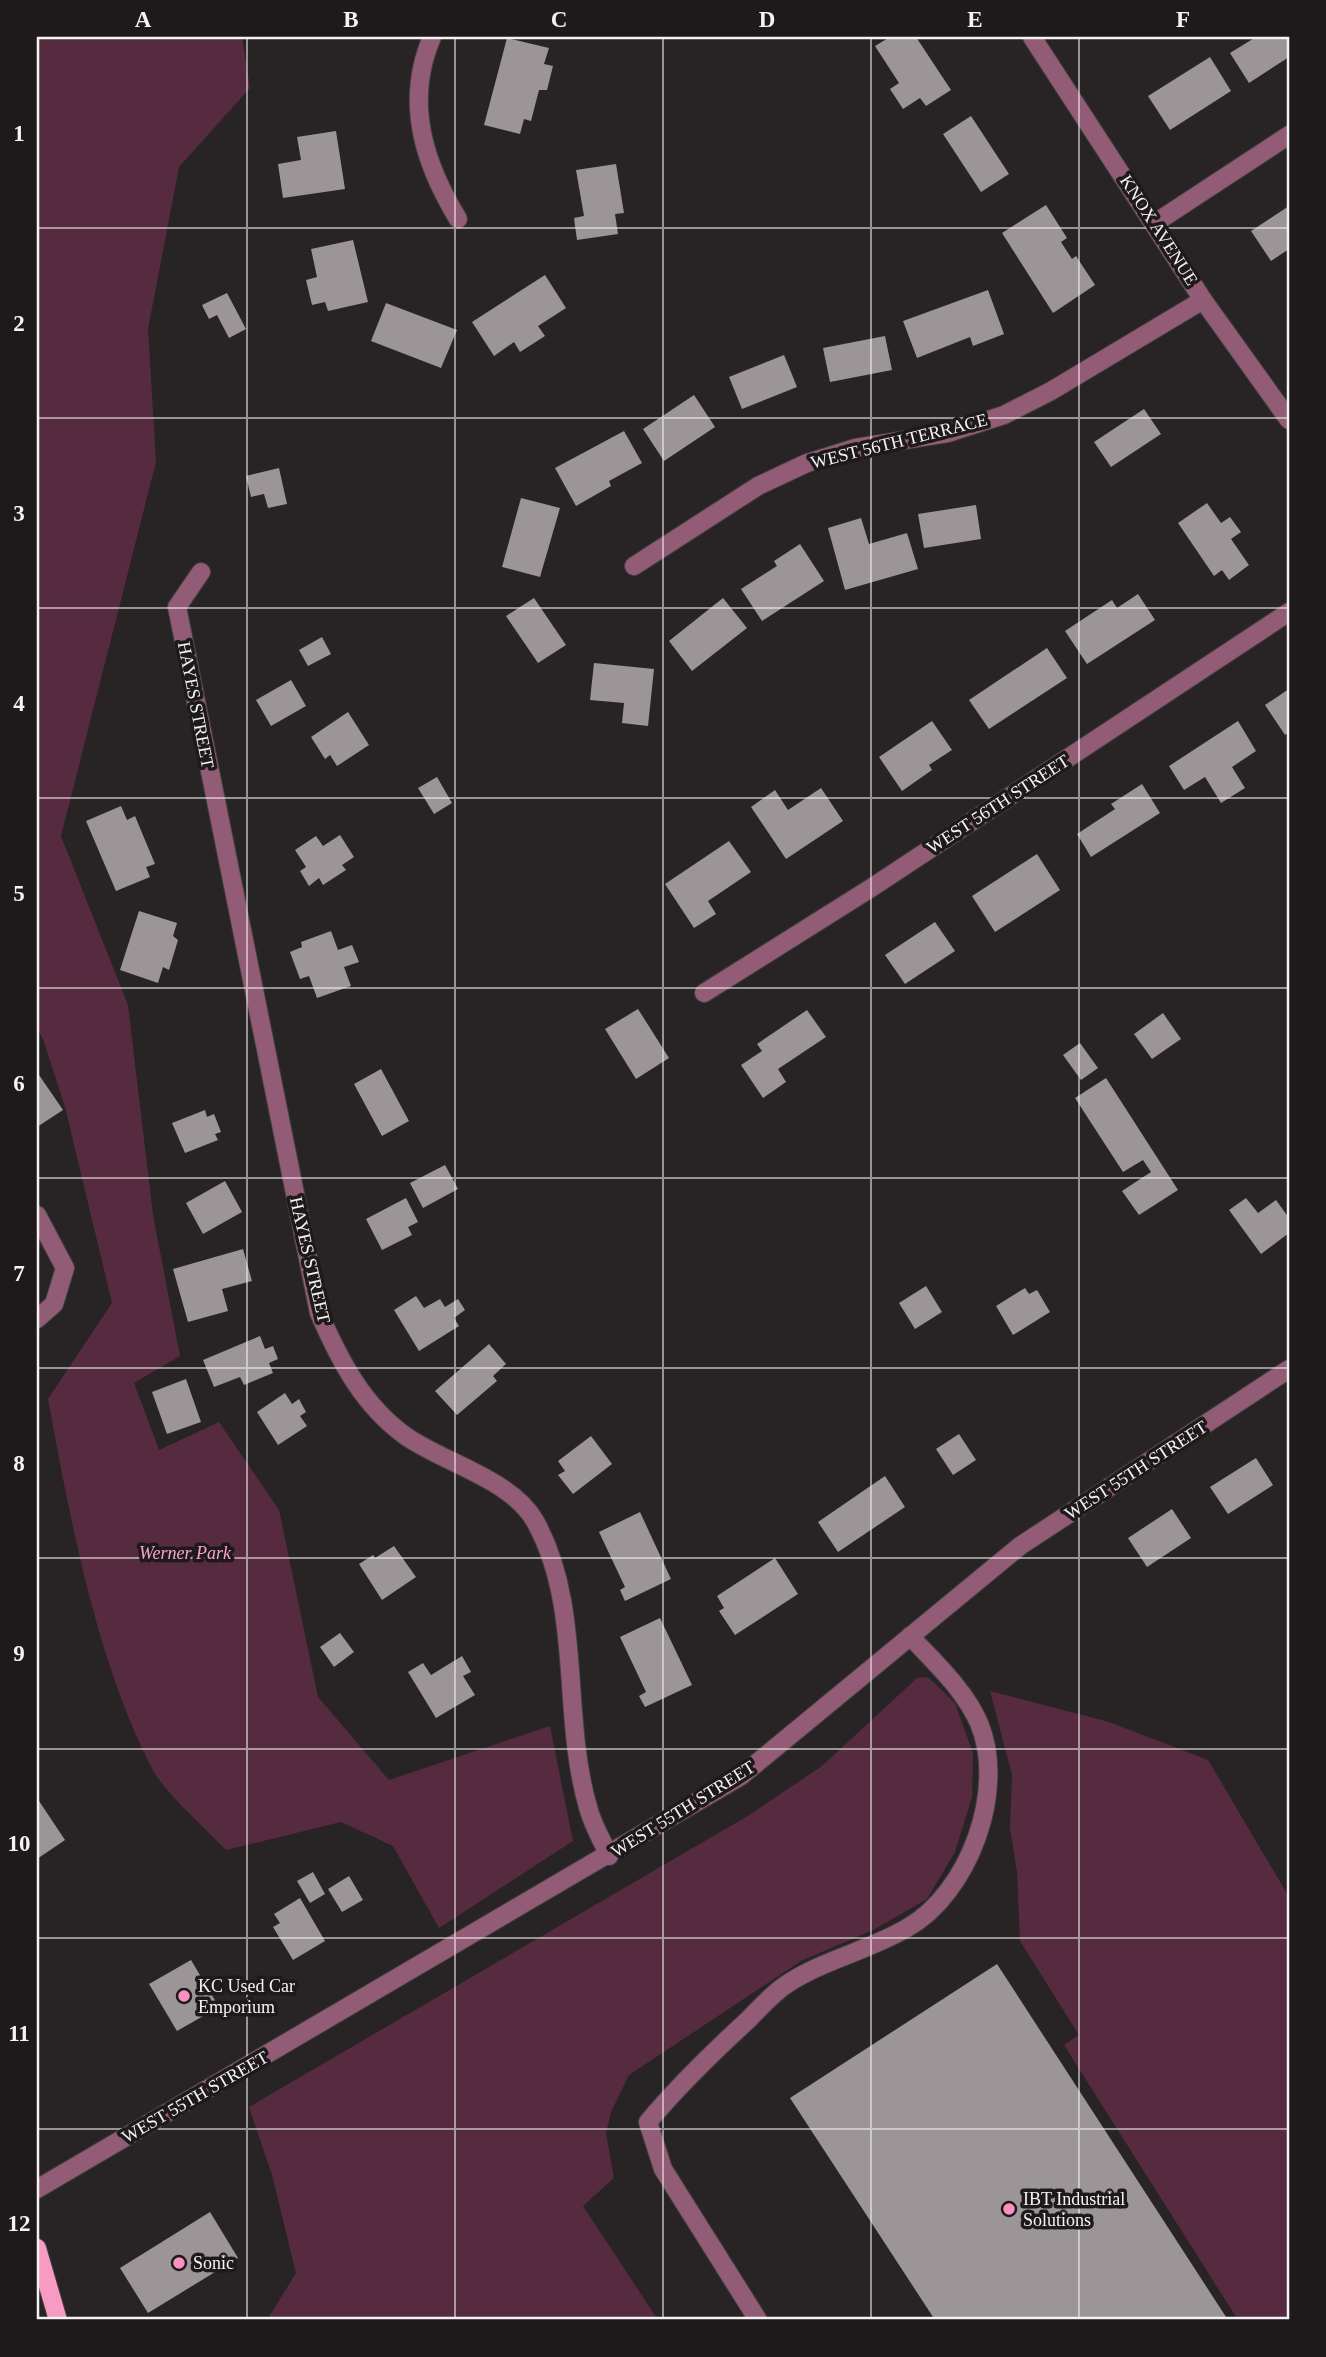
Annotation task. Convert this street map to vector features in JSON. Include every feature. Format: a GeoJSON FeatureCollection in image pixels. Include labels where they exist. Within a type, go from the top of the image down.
{"type":"FeatureCollection","features":[{"type":"Feature","properties":{"kind":"main road"},"geometry":{"type":"LineString","coordinates":[[38,2260],[58,2320]]}},
{"type":"Feature","properties":{"kind":"street"},"geometry":{"type":"LineString","coordinates":[[432,37],[420,88],[424,148],[435,180],[458,219]]}},
{"type":"Feature","properties":{"kind":"street","name":"KNOX AVENUE"},"geometry":{"type":"LineString","coordinates":[[1032,37],[1203,300],[1289,420]]}},
{"type":"Feature","properties":{"kind":"street"},"geometry":{"type":"LineString","coordinates":[[1155,223],[1289,135]]}},
{"type":"Feature","properties":{"kind":"street","name":"WEST 56TH TERRACE"},"geometry":{"type":"LineString","coordinates":[[634,566],[758,486],[807,463],[855,448],[948,433],[1004,415],[1051,391],[1203,300]]}},
{"type":"Feature","properties":{"kind":"street","name":"HAYES STREET"},"geometry":{"type":"LineString","coordinates":[[201,572],[177,607],[318,1313],[354,1383],[377,1412],[428,1449],[501,1486],[533,1517],[550,1549],[558,1582],[578,1759],[588,1807],[609,1856]]}},
{"type":"Feature","properties":{"kind":"street","name":"WEST 56TH STREET"},"geometry":{"type":"LineString","coordinates":[[704,993],[871,888],[1289,612]]}},
{"type":"Feature","properties":{"kind":"street"},"geometry":{"type":"LineString","coordinates":[[37,1215],[65,1268],[54,1304],[37,1319]]}},
{"type":"Feature","properties":{"kind":"street","name":"WEST 55TH STREET"},"geometry":{"type":"LineString","coordinates":[[37,2189],[609,1856],[741,1776],[1020,1546],[1289,1369]]}},
{"type":"Feature","properties":{"kind":"street"},"geometry":{"type":"LineString","coordinates":[[758,2320],[663,2169],[648,2122],[686,2077],[787,1984],[909,1927],[944,1898],[970,1853],[987,1807],[989,1760],[986,1748],[979,1724],[958,1688],[910,1636]]}},
{"type":"Feature","properties":{"kind":"green space","name":"Werner Park"},"geometry":{"type":"Polygon","coordinates":[[[37,37],[242,37],[250,88],[179,167],[148,329],[156,462],[61,836],[128,1005],[153,1215],[180,1356],[134,1383],[159,1450],[219,1422],[279,1510],[318,1697],[389,1780],[550,1726],[573,1841],[439,1928],[393,1846],[341,1822],[226,1850],[167,1790],[154,1772],[116,1685],[76,1541],[48,1399],[112,1303],[65,1107],[37,1028],[37,37]]]}},
{"type":"Feature","properties":{"kind":"green space"},"geometry":{"type":"Polygon","coordinates":[[[928,1677],[955,1703],[973,1753],[972,1797],[955,1852],[927,1899],[875,1929],[801,1961],[629,2075],[611,2112],[606,2133],[614,2178],[583,2206],[658,2320],[267,2320],[296,2273],[272,2175],[249,2107],[746,1817],[822,1766],[917,1678],[928,1677]]]}},
{"type":"Feature","properties":{"kind":"green space"},"geometry":{"type":"Polygon","coordinates":[[[990,1691],[1109,1722],[1208,1760],[1289,1897],[1289,2320],[1238,2320],[1064,2045],[1079,2035],[1020,1941],[1017,1872],[1010,1828],[1012,1775],[990,1691]]]}},
{"type":"Feature","properties":{"kind":"building"},"geometry":{"type":"Polygon","coordinates":[[[890,37],[916,37],[951,90],[926,106],[920,98],[903,109],[890,89],[899,83],[875,46],[890,37]]]}},
{"type":"Feature","properties":{"kind":"building"},"geometry":{"type":"Polygon","coordinates":[[[1256,37],[1289,37],[1289,57],[1249,83],[1230,53],[1256,37]]]}},
{"type":"Feature","properties":{"kind":"building"},"geometry":{"type":"Polygon","coordinates":[[[507,38],[549,48],[544,64],[553,66],[547,90],[539,90],[531,121],[524,119],[520,134],[484,125],[507,38]]]}},
{"type":"Feature","properties":{"kind":"building"},"geometry":{"type":"Polygon","coordinates":[[[1210,57],[1231,91],[1170,130],[1148,96],[1210,57]]]}},
{"type":"Feature","properties":{"kind":"building"},"geometry":{"type":"Polygon","coordinates":[[[971,116],[1009,174],[981,192],[943,134],[971,116]]]}},
{"type":"Feature","properties":{"kind":"building"},"geometry":{"type":"Polygon","coordinates":[[[336,131],[345,189],[283,198],[278,164],[301,160],[297,137],[336,131]]]}},
{"type":"Feature","properties":{"kind":"building"},"geometry":{"type":"Polygon","coordinates":[[[616,164],[624,213],[615,214],[618,234],[577,240],[574,218],[584,216],[576,170],[616,164]]]}},
{"type":"Feature","properties":{"kind":"building"},"geometry":{"type":"Polygon","coordinates":[[[1046,205],[1067,238],[1061,242],[1072,259],[1076,256],[1095,285],[1053,313],[1002,233],[1046,205]]]}},
{"type":"Feature","properties":{"kind":"building"},"geometry":{"type":"Polygon","coordinates":[[[1289,206],[1289,249],[1271,261],[1251,231],[1289,206]]]}},
{"type":"Feature","properties":{"kind":"building"},"geometry":{"type":"Polygon","coordinates":[[[353,240],[368,302],[328,311],[325,302],[312,305],[306,280],[317,277],[311,249],[353,240]]]}},
{"type":"Feature","properties":{"kind":"building"},"geometry":{"type":"Polygon","coordinates":[[[545,275],[566,308],[538,326],[545,336],[520,352],[514,342],[494,356],[472,322],[545,275]]]}},
{"type":"Feature","properties":{"kind":"building"},"geometry":{"type":"Polygon","coordinates":[[[988,290],[1004,334],[973,346],[970,337],[917,358],[903,321],[988,290]]]}},
{"type":"Feature","properties":{"kind":"building"},"geometry":{"type":"Polygon","coordinates":[[[227,293],[246,329],[229,338],[217,315],[209,319],[202,305],[227,293]]]}},
{"type":"Feature","properties":{"kind":"building"},"geometry":{"type":"Polygon","coordinates":[[[386,303],[457,330],[441,368],[371,341],[386,303]]]}},
{"type":"Feature","properties":{"kind":"building"},"geometry":{"type":"Polygon","coordinates":[[[885,336],[892,370],[830,382],[823,348],[885,336]]]}},
{"type":"Feature","properties":{"kind":"building"},"geometry":{"type":"Polygon","coordinates":[[[784,355],[797,387],[742,409],[729,377],[784,355]]]}},
{"type":"Feature","properties":{"kind":"building"},"geometry":{"type":"Polygon","coordinates":[[[694,395],[715,427],[664,461],[643,429],[694,395]]]}},
{"type":"Feature","properties":{"kind":"building"},"geometry":{"type":"Polygon","coordinates":[[[1144,409],[1161,434],[1111,467],[1094,442],[1144,409]]]}},
{"type":"Feature","properties":{"kind":"building"},"geometry":{"type":"Polygon","coordinates":[[[624,431],[642,463],[609,481],[611,486],[576,506],[555,468],[624,431]]]}},
{"type":"Feature","properties":{"kind":"building"},"geometry":{"type":"Polygon","coordinates":[[[279,468],[287,504],[268,508],[264,494],[251,497],[246,476],[279,468]]]}},
{"type":"Feature","properties":{"kind":"building"},"geometry":{"type":"Polygon","coordinates":[[[521,498],[560,508],[540,577],[502,567],[521,498]]]}},
{"type":"Feature","properties":{"kind":"building"},"geometry":{"type":"Polygon","coordinates":[[[1207,503],[1221,523],[1230,517],[1241,532],[1231,539],[1249,565],[1229,580],[1222,570],[1214,576],[1178,523],[1207,503]]]}},
{"type":"Feature","properties":{"kind":"building"},"geometry":{"type":"Polygon","coordinates":[[[976,505],[981,539],[924,548],[918,514],[976,505]]]}},
{"type":"Feature","properties":{"kind":"building"},"geometry":{"type":"Polygon","coordinates":[[[861,518],[869,544],[907,533],[918,569],[845,590],[828,528],[861,518]]]}},
{"type":"Feature","properties":{"kind":"building"},"geometry":{"type":"Polygon","coordinates":[[[800,544],[824,581],[762,621],[741,589],[777,566],[774,561],[800,544]]]}},
{"type":"Feature","properties":{"kind":"building"},"geometry":{"type":"Polygon","coordinates":[[[1138,594],[1155,620],[1087,664],[1065,631],[1112,600],[1117,608],[1138,594]]]}},
{"type":"Feature","properties":{"kind":"building"},"geometry":{"type":"Polygon","coordinates":[[[534,598],[566,645],[538,663],[506,616],[534,598]]]}},
{"type":"Feature","properties":{"kind":"building"},"geometry":{"type":"Polygon","coordinates":[[[723,598],[747,628],[692,671],[669,641],[723,598]]]}},
{"type":"Feature","properties":{"kind":"building"},"geometry":{"type":"Polygon","coordinates":[[[322,637],[331,654],[308,666],[299,650],[322,637]]]}},
{"type":"Feature","properties":{"kind":"building"},"geometry":{"type":"Polygon","coordinates":[[[1047,648],[1067,678],[989,729],[969,700],[1047,648]]]}},
{"type":"Feature","properties":{"kind":"building"},"geometry":{"type":"Polygon","coordinates":[[[594,663],[654,669],[648,726],[622,723],[624,703],[590,700],[594,663]]]}},
{"type":"Feature","properties":{"kind":"building"},"geometry":{"type":"Polygon","coordinates":[[[291,680],[306,706],[271,726],[256,700],[291,680]]]}},
{"type":"Feature","properties":{"kind":"building"},"geometry":{"type":"Polygon","coordinates":[[[1289,689],[1289,732],[1285,735],[1265,705],[1289,689]]]}},
{"type":"Feature","properties":{"kind":"building"},"geometry":{"type":"Polygon","coordinates":[[[348,712],[369,745],[337,766],[330,755],[325,759],[311,737],[348,712]]]}},
{"type":"Feature","properties":{"kind":"building"},"geometry":{"type":"Polygon","coordinates":[[[932,721],[952,750],[929,765],[932,770],[902,791],[879,757],[932,721]]]}},
{"type":"Feature","properties":{"kind":"building"},"geometry":{"type":"Polygon","coordinates":[[[1238,721],[1256,751],[1232,767],[1245,788],[1221,803],[1205,777],[1184,790],[1169,766],[1238,721]]]}},
{"type":"Feature","properties":{"kind":"building"},"geometry":{"type":"Polygon","coordinates":[[[437,777],[452,803],[434,814],[418,788],[437,777]]]}},
{"type":"Feature","properties":{"kind":"building"},"geometry":{"type":"Polygon","coordinates":[[[1142,784],[1160,813],[1091,857],[1077,834],[1115,809],[1111,804],[1142,784]]]}},
{"type":"Feature","properties":{"kind":"building"},"geometry":{"type":"Polygon","coordinates":[[[821,788],[843,821],[786,859],[751,807],[775,790],[788,810],[821,788]]]}},
{"type":"Feature","properties":{"kind":"building"},"geometry":{"type":"Polygon","coordinates":[[[121,806],[127,820],[135,816],[155,864],[146,867],[150,877],[116,891],[86,821],[121,806]]]}},
{"type":"Feature","properties":{"kind":"building"},"geometry":{"type":"Polygon","coordinates":[[[340,835],[354,857],[342,865],[346,870],[323,885],[319,878],[309,886],[300,871],[306,867],[295,850],[316,836],[323,846],[340,835]]]}},
{"type":"Feature","properties":{"kind":"building"},"geometry":{"type":"Polygon","coordinates":[[[729,841],[751,872],[708,901],[716,914],[694,928],[665,884],[729,841]]]}},
{"type":"Feature","properties":{"kind":"building"},"geometry":{"type":"Polygon","coordinates":[[[1037,854],[1060,890],[995,932],[972,896],[1037,854]]]}},
{"type":"Feature","properties":{"kind":"building"},"geometry":{"type":"Polygon","coordinates":[[[139,911],[177,923],[173,936],[178,940],[169,970],[163,967],[158,983],[120,970],[139,911]]]}},
{"type":"Feature","properties":{"kind":"building"},"geometry":{"type":"Polygon","coordinates":[[[935,922],[955,951],[905,984],[885,955],[935,922]]]}},
{"type":"Feature","properties":{"kind":"building"},"geometry":{"type":"Polygon","coordinates":[[[331,931],[338,950],[352,945],[359,962],[344,967],[351,986],[317,998],[309,976],[300,979],[290,952],[302,947],[301,942],[331,931]]]}},
{"type":"Feature","properties":{"kind":"building"},"geometry":{"type":"Polygon","coordinates":[[[638,1009],[669,1058],[636,1079],[605,1029],[638,1009]]]}},
{"type":"Feature","properties":{"kind":"building"},"geometry":{"type":"Polygon","coordinates":[[[807,1010],[826,1037],[778,1069],[786,1082],[763,1098],[741,1065],[762,1051],[757,1044],[807,1010]]]}},
{"type":"Feature","properties":{"kind":"building"},"geometry":{"type":"Polygon","coordinates":[[[1163,1013],[1181,1039],[1152,1059],[1134,1034],[1163,1013]]]}},
{"type":"Feature","properties":{"kind":"building"},"geometry":{"type":"Polygon","coordinates":[[[1080,1043],[1098,1068],[1081,1080],[1063,1055],[1080,1043]]]}},
{"type":"Feature","properties":{"kind":"building"},"geometry":{"type":"Polygon","coordinates":[[[381,1069],[409,1121],[382,1136],[354,1084],[381,1069]]]}},
{"type":"Feature","properties":{"kind":"building"},"geometry":{"type":"Polygon","coordinates":[[[37,1072],[63,1110],[37,1127],[37,1072]]]}},
{"type":"Feature","properties":{"kind":"building"},"geometry":{"type":"Polygon","coordinates":[[[1106,1078],[1178,1190],[1139,1215],[1122,1191],[1151,1172],[1143,1160],[1123,1172],[1075,1098],[1106,1078]]]}},
{"type":"Feature","properties":{"kind":"building"},"geometry":{"type":"Polygon","coordinates":[[[205,1110],[207,1117],[214,1114],[221,1132],[215,1134],[218,1140],[185,1153],[172,1123],[205,1110]]]}},
{"type":"Feature","properties":{"kind":"building"},"geometry":{"type":"Polygon","coordinates":[[[445,1165],[458,1189],[423,1208],[410,1183],[445,1165]]]}},
{"type":"Feature","properties":{"kind":"building"},"geometry":{"type":"Polygon","coordinates":[[[225,1181],[242,1212],[203,1234],[186,1203],[225,1181]]]}},
{"type":"Feature","properties":{"kind":"building"},"geometry":{"type":"Polygon","coordinates":[[[406,1198],[418,1222],[408,1227],[412,1235],[382,1250],[366,1219],[406,1198]]]}},
{"type":"Feature","properties":{"kind":"building"},"geometry":{"type":"Polygon","coordinates":[[[1246,1198],[1258,1213],[1276,1200],[1289,1218],[1289,1233],[1261,1254],[1229,1210],[1246,1198]]]}},
{"type":"Feature","properties":{"kind":"building"},"geometry":{"type":"Polygon","coordinates":[[[243,1249],[252,1281],[222,1289],[228,1311],[188,1322],[173,1269],[243,1249]]]}},
{"type":"Feature","properties":{"kind":"building"},"geometry":{"type":"Polygon","coordinates":[[[926,1286],[942,1312],[915,1329],[899,1303],[926,1286]]]}},
{"type":"Feature","properties":{"kind":"building"},"geometry":{"type":"Polygon","coordinates":[[[1025,1288],[1029,1294],[1037,1290],[1050,1312],[1013,1335],[996,1306],[1025,1288]]]}},
{"type":"Feature","properties":{"kind":"building"},"geometry":{"type":"Polygon","coordinates":[[[416,1296],[424,1308],[440,1299],[445,1307],[458,1299],[465,1310],[454,1318],[459,1326],[419,1351],[394,1310],[416,1296]]]}},
{"type":"Feature","properties":{"kind":"building"},"geometry":{"type":"Polygon","coordinates":[[[260,1336],[265,1349],[273,1346],[278,1359],[269,1363],[273,1373],[244,1385],[240,1377],[214,1387],[203,1360],[260,1336]]]}},
{"type":"Feature","properties":{"kind":"building"},"geometry":{"type":"Polygon","coordinates":[[[489,1344],[506,1364],[493,1376],[497,1381],[457,1415],[435,1391],[489,1344]]]}},
{"type":"Feature","properties":{"kind":"building"},"geometry":{"type":"Polygon","coordinates":[[[186,1379],[201,1422],[167,1434],[152,1392],[186,1379]]]}},
{"type":"Feature","properties":{"kind":"building"},"geometry":{"type":"Polygon","coordinates":[[[285,1393],[292,1404],[299,1399],[306,1412],[300,1416],[307,1426],[278,1445],[257,1412],[285,1393]]]}},
{"type":"Feature","properties":{"kind":"building"},"geometry":{"type":"Polygon","coordinates":[[[959,1434],[976,1460],[953,1475],[936,1449],[959,1434]]]}},
{"type":"Feature","properties":{"kind":"building"},"geometry":{"type":"Polygon","coordinates":[[[591,1436],[612,1464],[573,1494],[558,1475],[565,1471],[558,1461],[591,1436]]]}},
{"type":"Feature","properties":{"kind":"building"},"geometry":{"type":"Polygon","coordinates":[[[1256,1458],[1273,1485],[1228,1514],[1210,1487],[1256,1458]]]}},
{"type":"Feature","properties":{"kind":"building"},"geometry":{"type":"Polygon","coordinates":[[[885,1476],[905,1507],[838,1552],[818,1522],[885,1476]]]}},
{"type":"Feature","properties":{"kind":"building"},"geometry":{"type":"Polygon","coordinates":[[[1172,1509],[1191,1538],[1147,1567],[1128,1538],[1172,1509]]]}},
{"type":"Feature","properties":{"kind":"building"},"geometry":{"type":"Polygon","coordinates":[[[640,1512],[671,1579],[625,1601],[620,1590],[625,1587],[599,1532],[640,1512]]]}},
{"type":"Feature","properties":{"kind":"building"},"geometry":{"type":"Polygon","coordinates":[[[394,1546],[416,1577],[382,1600],[359,1564],[394,1546]]]}},
{"type":"Feature","properties":{"kind":"building"},"geometry":{"type":"Polygon","coordinates":[[[775,1558],[798,1594],[735,1635],[719,1611],[724,1608],[717,1596],[775,1558]]]}},
{"type":"Feature","properties":{"kind":"building"},"geometry":{"type":"Polygon","coordinates":[[[660,1618],[692,1685],[645,1707],[639,1696],[646,1692],[620,1637],[660,1618]]]}},
{"type":"Feature","properties":{"kind":"building"},"geometry":{"type":"Polygon","coordinates":[[[340,1633],[354,1652],[334,1667],[320,1647],[340,1633]]]}},
{"type":"Feature","properties":{"kind":"building"},"geometry":{"type":"Polygon","coordinates":[[[462,1656],[471,1672],[463,1676],[475,1695],[436,1718],[408,1672],[423,1663],[431,1675],[462,1656]]]}},
{"type":"Feature","properties":{"kind":"building"},"geometry":{"type":"Polygon","coordinates":[[[39,1801],[65,1840],[37,1859],[37,1803],[39,1801]]]}},
{"type":"Feature","properties":{"kind":"building"},"geometry":{"type":"Polygon","coordinates":[[[313,1872],[325,1894],[310,1903],[297,1881],[313,1872]]]}},
{"type":"Feature","properties":{"kind":"building"},"geometry":{"type":"Polygon","coordinates":[[[349,1876],[363,1900],[342,1912],[328,1889],[349,1876]]]}},
{"type":"Feature","properties":{"kind":"building"},"geometry":{"type":"Polygon","coordinates":[[[300,1898],[325,1941],[293,1960],[273,1927],[280,1923],[274,1914],[300,1898]]]}},
{"type":"Feature","properties":{"kind":"building","name":"KC Used Car Emporium"},"geometry":{"type":"Polygon","coordinates":[[[191,1960],[219,2007],[177,2031],[149,1984],[191,1960]]]}},
{"type":"Feature","properties":{"kind":"building","name":"IBT Industrial Solutions"},"geometry":{"type":"Polygon","coordinates":[[[997,1964],[1228,2320],[935,2320],[790,2098],[997,1964]]]}},
{"type":"Feature","properties":{"kind":"building","name":"Sonic"},"geometry":{"type":"Polygon","coordinates":[[[210,2212],[238,2258],[148,2313],[120,2268],[210,2212]]]}},
{"type":"Feature","properties":{"kind":"place","name":"KC Used Car Emporium"},"geometry":{"type":"Point","coordinates":[184,1996]}},
{"type":"Feature","properties":{"kind":"place","name":"IBT Industrial Solutions"},"geometry":{"type":"Point","coordinates":[1009,2209]}},
{"type":"Feature","properties":{"kind":"place","name":"Sonic"},"geometry":{"type":"Point","coordinates":[179,2263]}}]}
